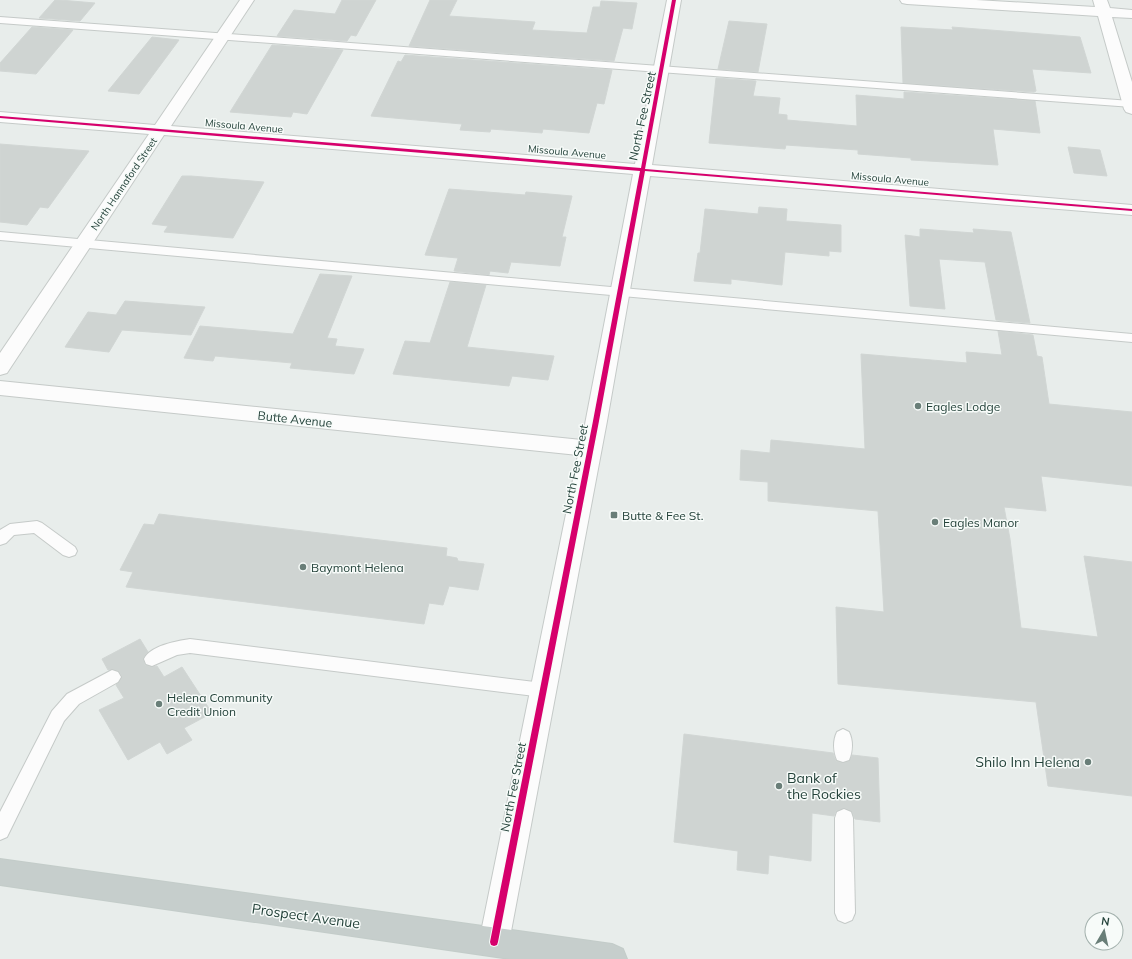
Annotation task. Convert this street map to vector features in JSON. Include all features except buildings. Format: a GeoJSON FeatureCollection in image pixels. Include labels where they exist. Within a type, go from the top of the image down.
{"type":"FeatureCollection","features":[{"type":"Feature","properties":{"kind":"highway","name":"Prospect Avenue"},"geometry":{"type":"LineString","coordinates":[[0,872],[612,959]]}},
{"type":"Feature","properties":{"kind":"street","name":"North Hannaford Street"},"geometry":{"type":"LineString","coordinates":[[0,368],[248,0]]}},
{"type":"Feature","properties":{"kind":"street","name":"North Fee Street"},"geometry":{"type":"LineString","coordinates":[[494,942],[590,449],[642,168],[663,69],[674,0]]}},
{"type":"Feature","properties":{"kind":"street"},"geometry":{"type":"LineString","coordinates":[[907,0],[1102,6],[1132,14]]}},
{"type":"Feature","properties":{"kind":"street"},"geometry":{"type":"LineString","coordinates":[[1102,6],[1131,106]]}},
{"type":"Feature","properties":{"kind":"street","name":"Missoula Avenue"},"geometry":{"type":"LineString","coordinates":[[0,117],[642,168],[1132,210]]}},
{"type":"Feature","properties":{"kind":"street","name":"Butte Avenue"},"geometry":{"type":"LineString","coordinates":[[0,388],[590,449]]}},
{"type":"Feature","properties":{"kind":"lane"},"geometry":{"type":"LineString","coordinates":[[0,20],[663,69],[1131,106]]}},
{"type":"Feature","properties":{"kind":"lane"},"geometry":{"type":"LineString","coordinates":[[0,236],[620,290],[1132,338]]}},
{"type":"Feature","properties":{"kind":"lane"},"geometry":{"type":"LineString","coordinates":[[0,539],[10,530],[38,527],[69,551]]}},
{"type":"Feature","properties":{"kind":"lane"},"geometry":{"type":"LineString","coordinates":[[152,658],[174,648],[190,646],[543,690]]}},
{"type":"Feature","properties":{"kind":"lane"},"geometry":{"type":"LineString","coordinates":[[0,831],[58,716],[73,699],[112,677]]}},
{"type":"Feature","properties":{"kind":"lane"},"geometry":{"type":"LineString","coordinates":[[844,818],[845,913]]}},
{"type":"Feature","properties":{"kind":"cycle path"},"geometry":{"type":"LineString","coordinates":[[494,942],[596,421],[674,0]]}},
{"type":"Feature","properties":{"kind":"cycle path"},"geometry":{"type":"LineString","coordinates":[[0,117],[1132,210]]}},
{"type":"Feature","properties":{"kind":"place","name":"Eagles Lodge"},"geometry":{"type":"Point","coordinates":[918,406]}},
{"type":"Feature","properties":{"kind":"place","name":"Butte & Fee St."},"geometry":{"type":"Point","coordinates":[614,515]}},
{"type":"Feature","properties":{"kind":"place","name":"Eagles Manor"},"geometry":{"type":"Point","coordinates":[935,522]}},
{"type":"Feature","properties":{"kind":"place","name":"Baymont Helena"},"geometry":{"type":"Point","coordinates":[303,567]}},
{"type":"Feature","properties":{"kind":"place","name":"Helena Community Credit Union"},"geometry":{"type":"Point","coordinates":[159,704]}},
{"type":"Feature","properties":{"kind":"place","name":"Shilo Inn Helena"},"geometry":{"type":"Point","coordinates":[1088,762]}},
{"type":"Feature","properties":{"kind":"place","name":"Bank of the Rockies"},"geometry":{"type":"Point","coordinates":[779,786]}}]}
